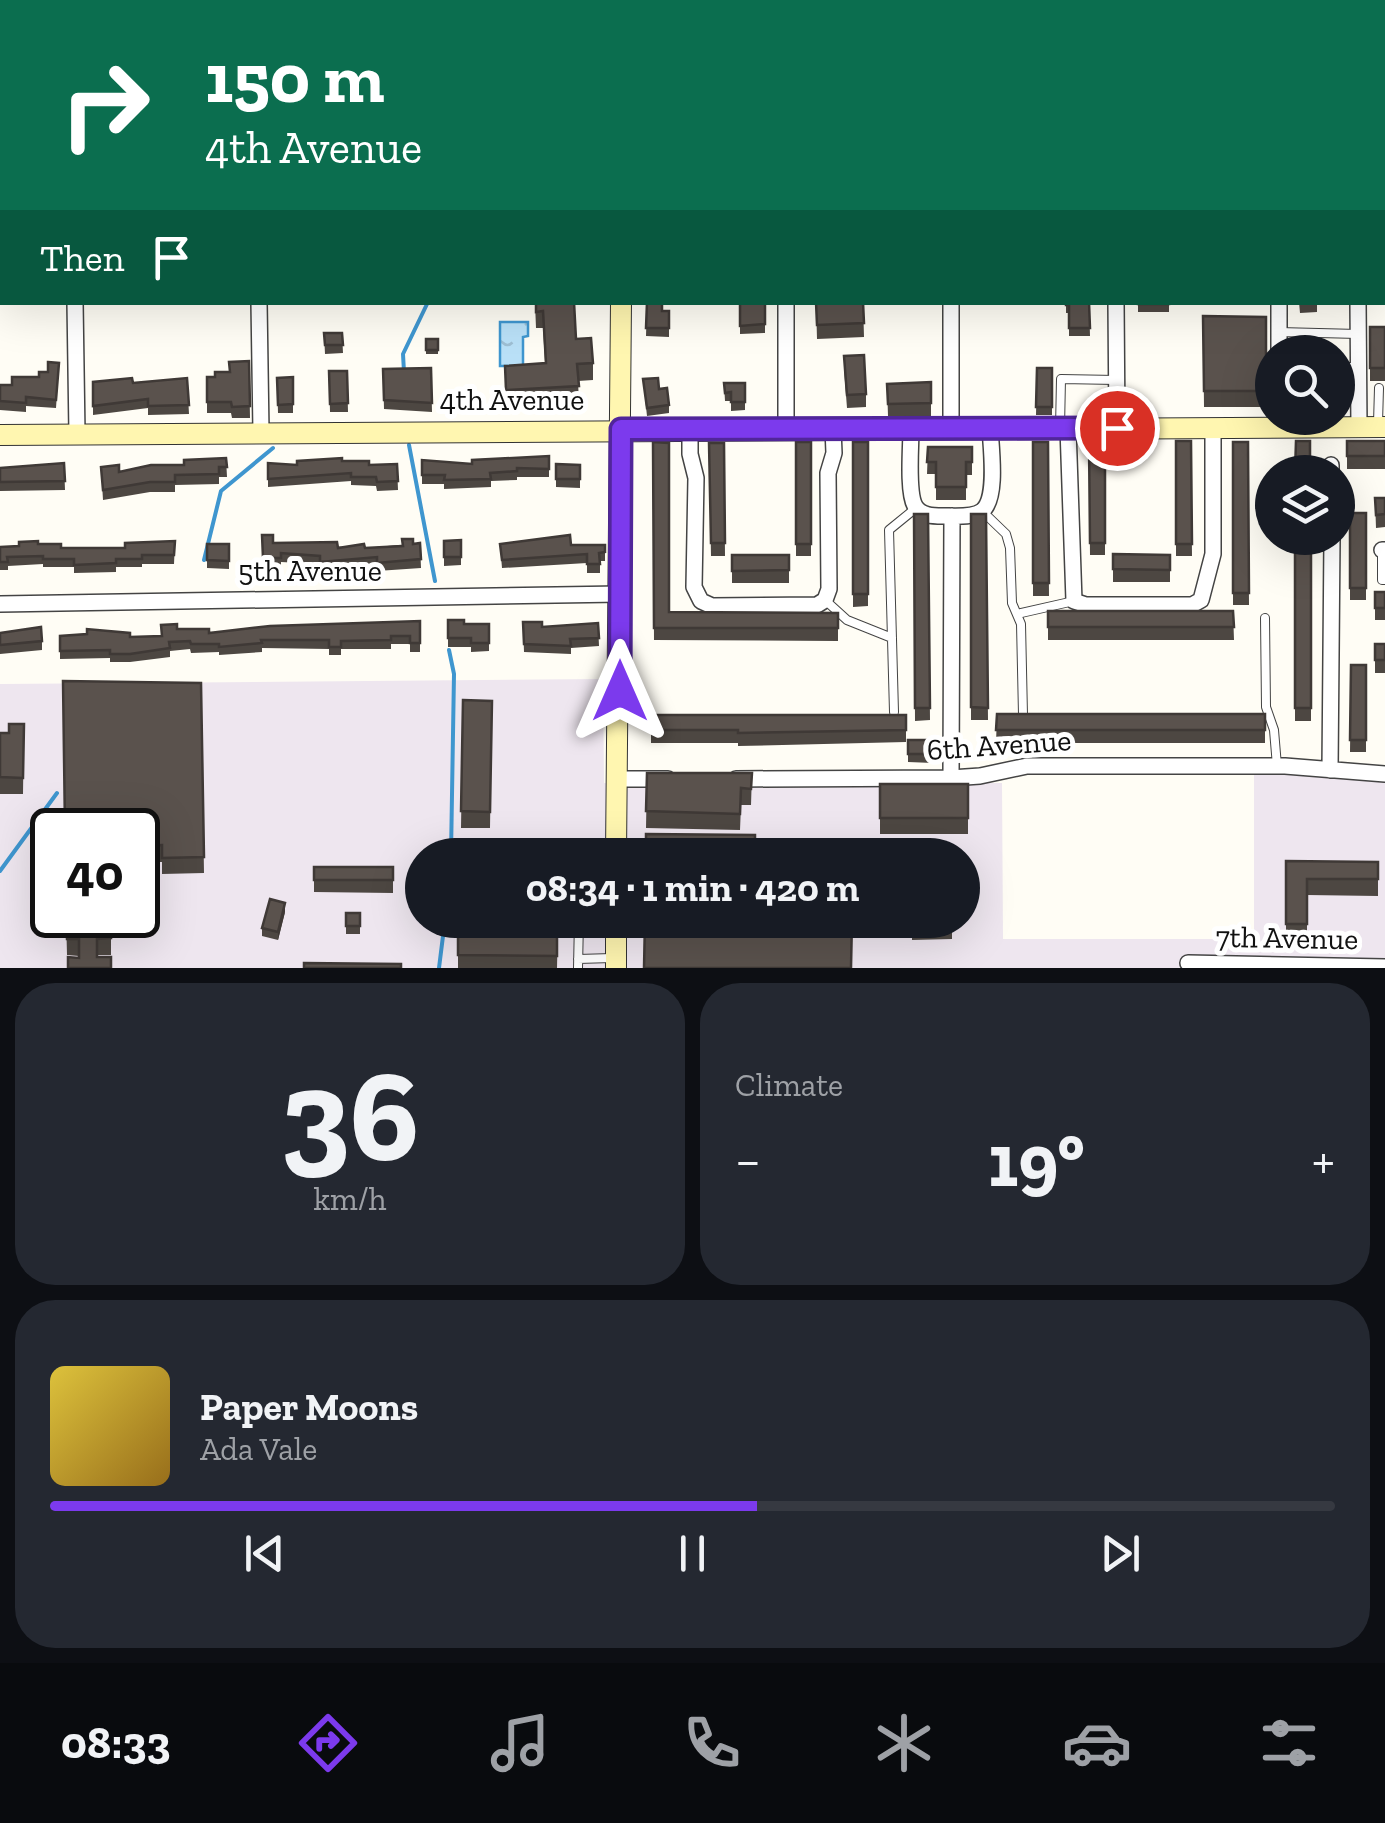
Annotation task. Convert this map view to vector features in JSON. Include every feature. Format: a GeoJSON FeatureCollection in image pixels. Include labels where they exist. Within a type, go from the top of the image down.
{"type":"FeatureCollection","features":[{"type":"Feature","properties":{"kind":"main road"},"geometry":{"type":"LineString","coordinates":[[616,838],[621,305]]}},
{"type":"Feature","properties":{"kind":"main road","name":"4th Avenue"},"geometry":{"type":"LineString","coordinates":[[0,435],[1255,425]]}},
{"type":"Feature","properties":{"kind":"street"},"geometry":{"type":"LineString","coordinates":[[75,305],[77,434]]}},
{"type":"Feature","properties":{"kind":"street"},"geometry":{"type":"LineString","coordinates":[[259,305],[261,432]]}},
{"type":"Feature","properties":{"kind":"street"},"geometry":{"type":"LineString","coordinates":[[786,305],[786,429]]}},
{"type":"Feature","properties":{"kind":"street"},"geometry":{"type":"LineString","coordinates":[[951,305],[952,428]]}},
{"type":"Feature","properties":{"kind":"street"},"geometry":{"type":"LineString","coordinates":[[1116,305],[1117,428]]}},
{"type":"Feature","properties":{"kind":"street"},"geometry":{"type":"LineString","coordinates":[[1279,305],[1279,332]]}},
{"type":"Feature","properties":{"kind":"street"},"geometry":{"type":"LineString","coordinates":[[1358,305],[1358,401],[1374,427]]}},
{"type":"Feature","properties":{"kind":"street"},"geometry":{"type":"LineString","coordinates":[[911,429],[912,496],[916,508],[924,514],[952,516],[982,511],[992,490],[990,428]]}},
{"type":"Feature","properties":{"kind":"street"},"geometry":{"type":"LineString","coordinates":[[1064,428],[1074,601],[1086,605],[1192,605],[1201,600],[1213,554],[1214,428]]}},
{"type":"Feature","properties":{"kind":"street"},"geometry":{"type":"LineString","coordinates":[[690,429],[690,454],[696,478],[694,586],[700,600],[712,606],[817,605],[825,600],[829,589],[828,473],[834,453],[833,429]]}},
{"type":"Feature","properties":{"kind":"street"},"geometry":{"type":"LineString","coordinates":[[951,778],[952,516]]}},
{"type":"Feature","properties":{"kind":"street"},"geometry":{"type":"LineString","coordinates":[[1330,770],[1332,555]]}},
{"type":"Feature","properties":{"kind":"street","name":"5th Avenue"},"geometry":{"type":"LineString","coordinates":[[0,604],[620,594]]}},
{"type":"Feature","properties":{"kind":"street","name":"6th Avenue"},"geometry":{"type":"LineString","coordinates":[[724,779],[951,778],[1027,766],[1277,766],[1385,774]]}},
{"type":"Feature","properties":{"kind":"street"},"geometry":{"type":"LineString","coordinates":[[617,779],[686,779]]}},
{"type":"Feature","properties":{"kind":"street","name":"7th Avenue"},"geometry":{"type":"LineString","coordinates":[[1188,963],[1385,967]]}},
{"type":"Feature","properties":{"kind":"lane"},"geometry":{"type":"LineString","coordinates":[[1279,332],[1358,334]]}},
{"type":"Feature","properties":{"kind":"lane"},"geometry":{"type":"LineString","coordinates":[[1064,428],[1061,379],[1116,380]]}},
{"type":"Feature","properties":{"kind":"lane"},"geometry":{"type":"LineString","coordinates":[[1374,427],[1379,388]]}},
{"type":"Feature","properties":{"kind":"lane"},"geometry":{"type":"LineString","coordinates":[[1355,401],[1378,404]]}},
{"type":"Feature","properties":{"kind":"lane"},"geometry":{"type":"LineString","coordinates":[[894,712],[889,530],[916,508]]}},
{"type":"Feature","properties":{"kind":"lane"},"geometry":{"type":"LineString","coordinates":[[982,511],[1006,534],[1010,548],[1012,603],[1021,624],[1022,715]]}},
{"type":"Feature","properties":{"kind":"lane"},"geometry":{"type":"LineString","coordinates":[[1383,550],[1385,580]]}},
{"type":"Feature","properties":{"kind":"lane"},"geometry":{"type":"LineString","coordinates":[[825,600],[847,620],[892,638]]}},
{"type":"Feature","properties":{"kind":"lane"},"geometry":{"type":"LineString","coordinates":[[1017,614],[1074,601]]}},
{"type":"Feature","properties":{"kind":"lane"},"geometry":{"type":"LineString","coordinates":[[1265,618],[1266,707],[1274,730],[1277,766]]}},
{"type":"Feature","properties":{"kind":"lane"},"geometry":{"type":"LineString","coordinates":[[579,938],[578,963],[616,963]]}},
{"type":"Feature","properties":{"kind":"shaded area"},"geometry":{"type":"Polygon","coordinates":[[[603,679],[604,783],[1002,783],[1003,939],[1254,939],[1254,770],[1385,781],[1385,968],[0,968],[0,684],[603,679]]]}},
{"type":"Feature","properties":{"kind":"water"},"geometry":{"type":"Polygon","coordinates":[[[500,322],[528,322],[528,336],[523,337],[523,366],[500,366],[500,322]]]}},
{"type":"Feature","properties":{"kind":"building"},"geometry":{"type":"Polygon","coordinates":[[[536,305],[574,305],[576,339],[591,338],[593,363],[577,364],[579,386],[506,390],[505,366],[546,363],[543,311],[536,312],[536,305]]]}},
{"type":"Feature","properties":{"kind":"building"},"geometry":{"type":"Polygon","coordinates":[[[647,305],[662,305],[662,311],[669,311],[669,328],[646,328],[647,305]]]}},
{"type":"Feature","properties":{"kind":"building"},"geometry":{"type":"Polygon","coordinates":[[[740,305],[765,305],[765,324],[740,326],[740,305]]]}},
{"type":"Feature","properties":{"kind":"building"},"geometry":{"type":"Polygon","coordinates":[[[816,305],[863,305],[864,323],[817,325],[816,305]]]}},
{"type":"Feature","properties":{"kind":"building"},"geometry":{"type":"Polygon","coordinates":[[[1069,305],[1089,305],[1090,328],[1069,328],[1069,305]]]}},
{"type":"Feature","properties":{"kind":"building"},"geometry":{"type":"Polygon","coordinates":[[[1203,316],[1266,317],[1266,335],[1255,335],[1255,391],[1204,391],[1203,316]]]}},
{"type":"Feature","properties":{"kind":"building"},"geometry":{"type":"Polygon","coordinates":[[[1370,327],[1385,327],[1385,368],[1370,368],[1370,327]]]}},
{"type":"Feature","properties":{"kind":"building"},"geometry":{"type":"Polygon","coordinates":[[[324,333],[342,333],[343,345],[325,345],[324,333]]]}},
{"type":"Feature","properties":{"kind":"building"},"geometry":{"type":"Polygon","coordinates":[[[426,339],[438,339],[438,350],[426,350],[426,339]]]}},
{"type":"Feature","properties":{"kind":"building"},"geometry":{"type":"Polygon","coordinates":[[[864,355],[866,394],[847,395],[844,356],[864,355]]]}},
{"type":"Feature","properties":{"kind":"building"},"geometry":{"type":"Polygon","coordinates":[[[249,361],[250,406],[207,402],[207,377],[215,377],[215,372],[230,372],[229,362],[249,361]]]}},
{"type":"Feature","properties":{"kind":"building"},"geometry":{"type":"Polygon","coordinates":[[[48,362],[59,363],[56,400],[26,397],[26,403],[0,401],[0,385],[12,385],[12,377],[39,377],[39,372],[48,372],[48,362]]]}},
{"type":"Feature","properties":{"kind":"building"},"geometry":{"type":"Polygon","coordinates":[[[431,368],[432,403],[384,400],[383,369],[431,368]]]}},
{"type":"Feature","properties":{"kind":"building"},"geometry":{"type":"Polygon","coordinates":[[[1037,368],[1052,368],[1052,407],[1036,407],[1037,368]]]}},
{"type":"Feature","properties":{"kind":"building"},"geometry":{"type":"Polygon","coordinates":[[[329,371],[347,371],[348,403],[330,404],[329,371]]]}},
{"type":"Feature","properties":{"kind":"building"},"geometry":{"type":"Polygon","coordinates":[[[293,377],[293,404],[278,405],[277,378],[293,377]]]}},
{"type":"Feature","properties":{"kind":"building"},"geometry":{"type":"Polygon","coordinates":[[[132,378],[133,383],[187,378],[189,405],[148,406],[148,399],[93,406],[93,382],[132,378]]]}},
{"type":"Feature","properties":{"kind":"building"},"geometry":{"type":"Polygon","coordinates":[[[658,378],[659,389],[667,388],[669,405],[647,408],[643,379],[658,378]]]}},
{"type":"Feature","properties":{"kind":"building"},"geometry":{"type":"Polygon","coordinates":[[[931,382],[931,403],[888,404],[887,384],[931,382]]]}},
{"type":"Feature","properties":{"kind":"building"},"geometry":{"type":"Polygon","coordinates":[[[724,383],[745,383],[745,402],[731,402],[731,392],[725,393],[724,383]]]}},
{"type":"Feature","properties":{"kind":"building"},"geometry":{"type":"Polygon","coordinates":[[[1176,441],[1191,441],[1192,544],[1176,544],[1176,441]]]}},
{"type":"Feature","properties":{"kind":"building"},"geometry":{"type":"Polygon","coordinates":[[[1296,441],[1310,441],[1310,455],[1296,455],[1296,441]]]}},
{"type":"Feature","properties":{"kind":"building"},"geometry":{"type":"Polygon","coordinates":[[[1347,441],[1385,441],[1385,456],[1347,455],[1347,441]]]}},
{"type":"Feature","properties":{"kind":"building"},"geometry":{"type":"Polygon","coordinates":[[[653,442],[669,443],[669,612],[838,613],[838,628],[654,628],[653,442]]]}},
{"type":"Feature","properties":{"kind":"building"},"geometry":{"type":"Polygon","coordinates":[[[796,442],[811,442],[811,544],[796,544],[796,442]]]}},
{"type":"Feature","properties":{"kind":"building"},"geometry":{"type":"Polygon","coordinates":[[[853,442],[868,442],[868,594],[853,594],[853,442]]]}},
{"type":"Feature","properties":{"kind":"building"},"geometry":{"type":"Polygon","coordinates":[[[1033,442],[1048,442],[1049,583],[1033,583],[1033,442]]]}},
{"type":"Feature","properties":{"kind":"building"},"geometry":{"type":"Polygon","coordinates":[[[1089,442],[1105,442],[1105,543],[1090,543],[1089,442]]]}},
{"type":"Feature","properties":{"kind":"building"},"geometry":{"type":"Polygon","coordinates":[[[1233,442],[1248,442],[1249,593],[1233,593],[1233,442]]]}},
{"type":"Feature","properties":{"kind":"building"},"geometry":{"type":"Polygon","coordinates":[[[709,443],[724,443],[725,543],[711,543],[709,443]]]}},
{"type":"Feature","properties":{"kind":"building"},"geometry":{"type":"Polygon","coordinates":[[[928,447],[972,447],[972,462],[966,462],[966,487],[936,487],[936,462],[927,462],[928,447]]]}},
{"type":"Feature","properties":{"kind":"building"},"geometry":{"type":"Polygon","coordinates":[[[549,456],[549,469],[517,468],[490,473],[491,479],[444,480],[445,475],[422,475],[422,460],[472,464],[472,460],[549,456]]]}},
{"type":"Feature","properties":{"kind":"building"},"geometry":{"type":"Polygon","coordinates":[[[226,458],[227,467],[219,467],[219,474],[175,475],[175,482],[103,490],[101,467],[119,465],[119,472],[151,465],[184,465],[184,460],[226,458]]]}},
{"type":"Feature","properties":{"kind":"building"},"geometry":{"type":"Polygon","coordinates":[[[297,461],[369,461],[369,465],[397,464],[398,481],[377,482],[376,477],[351,477],[351,473],[268,479],[268,463],[297,465],[297,461]]]}},
{"type":"Feature","properties":{"kind":"building"},"geometry":{"type":"Polygon","coordinates":[[[64,463],[65,481],[0,482],[0,468],[64,463]]]}},
{"type":"Feature","properties":{"kind":"building"},"geometry":{"type":"Polygon","coordinates":[[[556,464],[580,465],[580,479],[556,479],[556,464]]]}},
{"type":"Feature","properties":{"kind":"building"},"geometry":{"type":"Polygon","coordinates":[[[1375,498],[1385,498],[1385,514],[1376,515],[1375,498]]]}},
{"type":"Feature","properties":{"kind":"building"},"geometry":{"type":"Polygon","coordinates":[[[1355,513],[1366,513],[1366,588],[1350,588],[1355,513]]]}},
{"type":"Feature","properties":{"kind":"building"},"geometry":{"type":"Polygon","coordinates":[[[914,514],[928,514],[930,708],[915,708],[914,514]]]}},
{"type":"Feature","properties":{"kind":"building"},"geometry":{"type":"Polygon","coordinates":[[[971,514],[986,514],[988,708],[971,707],[971,514]]]}},
{"type":"Feature","properties":{"kind":"building"},"geometry":{"type":"Polygon","coordinates":[[[262,535],[273,535],[273,543],[337,542],[338,548],[364,544],[365,548],[403,546],[402,539],[413,539],[413,544],[420,543],[421,559],[377,563],[377,557],[320,562],[320,556],[281,553],[281,558],[263,558],[262,535]]]}},
{"type":"Feature","properties":{"kind":"building"},"geometry":{"type":"Polygon","coordinates":[[[570,535],[571,545],[605,545],[605,552],[599,553],[600,564],[587,564],[587,554],[502,560],[500,544],[570,535]]]}},
{"type":"Feature","properties":{"kind":"building"},"geometry":{"type":"Polygon","coordinates":[[[461,540],[461,557],[444,557],[444,541],[461,540]]]}},
{"type":"Feature","properties":{"kind":"building"},"geometry":{"type":"Polygon","coordinates":[[[38,541],[61,544],[61,548],[125,548],[125,543],[175,541],[174,555],[142,555],[142,559],[116,559],[116,563],[74,565],[74,559],[43,556],[7,557],[8,562],[0,562],[0,547],[38,541]]]}},
{"type":"Feature","properties":{"kind":"building"},"geometry":{"type":"Polygon","coordinates":[[[207,544],[229,544],[229,561],[207,560],[207,544]]]}},
{"type":"Feature","properties":{"kind":"building"},"geometry":{"type":"Polygon","coordinates":[[[1113,554],[1170,555],[1170,570],[1113,569],[1113,554]]]}},
{"type":"Feature","properties":{"kind":"building"},"geometry":{"type":"Polygon","coordinates":[[[732,555],[789,555],[789,570],[732,571],[732,555]]]}},
{"type":"Feature","properties":{"kind":"building"},"geometry":{"type":"Polygon","coordinates":[[[1295,555],[1311,555],[1311,708],[1295,708],[1295,555]]]}},
{"type":"Feature","properties":{"kind":"building"},"geometry":{"type":"Polygon","coordinates":[[[1375,592],[1385,592],[1385,608],[1375,608],[1375,592]]]}},
{"type":"Feature","properties":{"kind":"building"},"geometry":{"type":"Polygon","coordinates":[[[1048,611],[1233,611],[1234,627],[1048,627],[1048,611]]]}},
{"type":"Feature","properties":{"kind":"building"},"geometry":{"type":"Polygon","coordinates":[[[448,620],[489,624],[489,643],[448,638],[448,620]]]}},
{"type":"Feature","properties":{"kind":"building"},"geometry":{"type":"Polygon","coordinates":[[[420,621],[420,643],[410,643],[410,636],[391,636],[391,640],[341,641],[341,647],[329,647],[329,640],[261,640],[262,643],[219,647],[190,641],[169,642],[170,648],[130,654],[110,654],[110,650],[60,651],[60,636],[87,634],[87,629],[130,633],[130,637],[162,636],[161,625],[177,624],[177,629],[209,629],[209,633],[270,626],[420,621]]]}},
{"type":"Feature","properties":{"kind":"building"},"geometry":{"type":"Polygon","coordinates":[[[523,622],[542,622],[542,627],[598,623],[599,638],[570,639],[571,646],[524,644],[523,622]]]}},
{"type":"Feature","properties":{"kind":"building"},"geometry":{"type":"Polygon","coordinates":[[[41,627],[42,641],[0,645],[0,633],[41,627]]]}},
{"type":"Feature","properties":{"kind":"building"},"geometry":{"type":"Polygon","coordinates":[[[1375,644],[1385,644],[1385,660],[1375,660],[1375,644]]]}},
{"type":"Feature","properties":{"kind":"building"},"geometry":{"type":"Polygon","coordinates":[[[1351,665],[1366,665],[1366,740],[1350,740],[1351,665]]]}},
{"type":"Feature","properties":{"kind":"building"},"geometry":{"type":"Polygon","coordinates":[[[63,681],[201,683],[204,857],[162,858],[160,808],[65,808],[63,681]]]}},
{"type":"Feature","properties":{"kind":"building"},"geometry":{"type":"Polygon","coordinates":[[[463,700],[492,701],[490,812],[461,811],[463,700]]]}},
{"type":"Feature","properties":{"kind":"building"},"geometry":{"type":"Polygon","coordinates":[[[997,714],[1265,714],[1265,730],[996,730],[997,714]]]}},
{"type":"Feature","properties":{"kind":"building"},"geometry":{"type":"Polygon","coordinates":[[[651,715],[906,715],[906,730],[651,730],[651,715]]]}},
{"type":"Feature","properties":{"kind":"building"},"geometry":{"type":"Polygon","coordinates":[[[9,724],[24,724],[23,778],[0,777],[0,733],[9,733],[9,724]]]}},
{"type":"Feature","properties":{"kind":"building"},"geometry":{"type":"Polygon","coordinates":[[[908,740],[933,740],[933,754],[908,754],[908,740]]]}},
{"type":"Feature","properties":{"kind":"building"},"geometry":{"type":"Polygon","coordinates":[[[647,773],[752,773],[751,789],[741,788],[740,814],[646,811],[647,773]]]}},
{"type":"Feature","properties":{"kind":"building"},"geometry":{"type":"Polygon","coordinates":[[[880,784],[968,784],[968,818],[880,818],[880,784]]]}},
{"type":"Feature","properties":{"kind":"building"},"geometry":{"type":"Polygon","coordinates":[[[646,834],[755,835],[755,838],[646,838],[646,834]]]}},
{"type":"Feature","properties":{"kind":"building"},"geometry":{"type":"Polygon","coordinates":[[[1286,861],[1378,862],[1378,879],[1307,879],[1307,924],[1286,924],[1286,861]]]}},
{"type":"Feature","properties":{"kind":"building"},"geometry":{"type":"Polygon","coordinates":[[[314,867],[393,867],[393,880],[314,880],[314,867]]]}},
{"type":"Feature","properties":{"kind":"building"},"geometry":{"type":"Polygon","coordinates":[[[270,899],[285,903],[278,932],[262,928],[270,899]]]}},
{"type":"Feature","properties":{"kind":"building"},"geometry":{"type":"Polygon","coordinates":[[[346,913],[360,913],[360,926],[346,926],[346,913]]]}},
{"type":"Feature","properties":{"kind":"building"},"geometry":{"type":"Polygon","coordinates":[[[111,938],[97,939],[97,957],[111,957],[111,968],[68,968],[68,957],[79,958],[79,939],[67,939],[111,938]]]}},
{"type":"Feature","properties":{"kind":"building"},"geometry":{"type":"Polygon","coordinates":[[[458,938],[557,938],[557,956],[458,955],[458,938]]]}},
{"type":"Feature","properties":{"kind":"building"},"geometry":{"type":"Polygon","coordinates":[[[645,938],[852,938],[851,968],[644,968],[645,938]]]}},
{"type":"Feature","properties":{"kind":"building"},"geometry":{"type":"Polygon","coordinates":[[[304,963],[401,964],[401,968],[304,968],[304,963]]]}},
{"type":"Feature","properties":{"kind":"waterway"},"geometry":{"type":"LineString","coordinates":[[404,372],[403,354],[427,305]]}},
{"type":"Feature","properties":{"kind":"waterway"},"geometry":{"type":"LineString","coordinates":[[409,445],[435,581]]}},
{"type":"Feature","properties":{"kind":"waterway"},"geometry":{"type":"LineString","coordinates":[[204,560],[221,491],[273,448]]}},
{"type":"Feature","properties":{"kind":"waterway"},"geometry":{"type":"LineString","coordinates":[[449,650],[454,674],[451,838]]}},
{"type":"Feature","properties":{"kind":"waterway"},"geometry":{"type":"LineString","coordinates":[[0,871],[57,793]]}},
{"type":"Feature","properties":{"kind":"waterway"},"geometry":{"type":"LineString","coordinates":[[439,968],[443,938]]}},
{"type":"Feature","properties":{"kind":"route"},"geometry":{"type":"LineString","coordinates":[[620,691],[621,429],[1117,428]]}}]}
